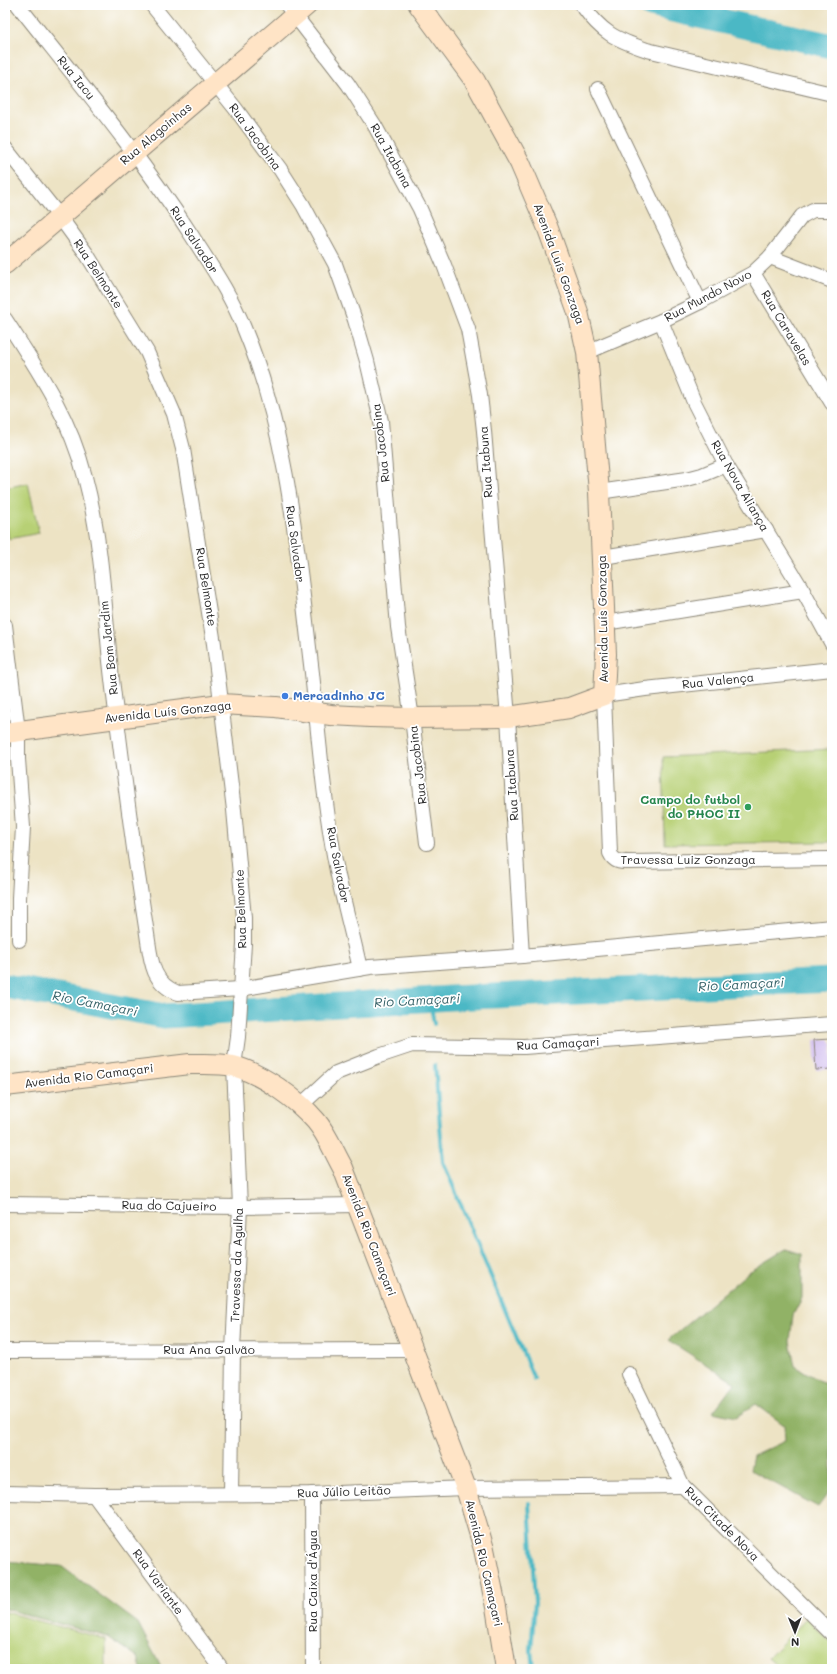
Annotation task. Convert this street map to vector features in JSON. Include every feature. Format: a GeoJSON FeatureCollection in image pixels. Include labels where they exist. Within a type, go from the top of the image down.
{"type":"FeatureCollection","features":[{"type":"Feature","properties":{"kind":"street","name":"Rua Iacu"},"geometry":{"type":"LineString","coordinates":[[18,5],[135,152]]}},
{"type":"Feature","properties":{"kind":"street","name":"Rua Jacobina"},"geometry":{"type":"LineString","coordinates":[[152,5],[262,145],[303,205],[334,264],[355,320],[368,361],[381,421],[398,627],[412,718],[427,843]]}},
{"type":"Feature","properties":{"kind":"street","name":"Avenida Luís Gonzaga"},"geometry":{"type":"LineString","coordinates":[[11,732],[221,704],[269,706],[350,716],[412,718],[508,717],[569,708],[604,695],[606,654],[599,492],[587,352],[573,294],[524,170],[475,81],[419,5]]}},
{"type":"Feature","properties":{"kind":"street"},"geometry":{"type":"LineString","coordinates":[[582,5],[602,30],[620,40],[647,50],[832,94]]}},
{"type":"Feature","properties":{"kind":"street","name":"Rua Alagoinhas"},"geometry":{"type":"LineString","coordinates":[[5,264],[215,84],[296,8]]}},
{"type":"Feature","properties":{"kind":"street","name":"Rua Itabuna"},"geometry":{"type":"LineString","coordinates":[[296,8],[348,84],[393,159],[420,209],[444,265],[468,329],[480,395],[484,431],[508,717],[522,956]]}},
{"type":"Feature","properties":{"kind":"street"},"geometry":{"type":"LineString","coordinates":[[598,89],[700,302]]}},
{"type":"Feature","properties":{"kind":"street","name":"Rua Belmonte"},"geometry":{"type":"LineString","coordinates":[[5,148],[86,252],[147,352],[174,414],[183,449],[200,548],[234,810],[244,918],[240,989]]}},
{"type":"Feature","properties":{"kind":"street","name":"Rua Salvador"},"geometry":{"type":"LineString","coordinates":[[135,152],[165,194],[219,278],[231,299],[259,366],[278,436],[286,476],[333,847],[337,871],[360,969]]}},
{"type":"Feature","properties":{"kind":"street","name":"Rua Mundo Novo"},"geometry":{"type":"LineString","coordinates":[[587,352],[661,321],[753,273],[770,257],[802,216],[813,210],[832,210]]}},
{"type":"Feature","properties":{"kind":"street"},"geometry":{"type":"LineString","coordinates":[[770,257],[832,281]]}},
{"type":"Feature","properties":{"kind":"street","name":"Rua Caravelas"},"geometry":{"type":"LineString","coordinates":[[753,273],[832,403]]}},
{"type":"Feature","properties":{"kind":"street","name":"Rua Bom Jardim"},"geometry":{"type":"LineString","coordinates":[[5,319],[46,383],[61,410],[69,427],[85,476],[101,569],[116,717],[144,918],[156,974],[170,990],[178,993],[240,989],[360,969],[522,956],[832,927]]}},
{"type":"Feature","properties":{"kind":"street","name":"Rua Nova Aliança"},"geometry":{"type":"LineString","coordinates":[[661,321],[694,402],[726,465],[803,591],[832,644]]}},
{"type":"Feature","properties":{"kind":"street"},"geometry":{"type":"LineString","coordinates":[[599,492],[687,479],[702,475],[726,465]]}},
{"type":"Feature","properties":{"kind":"street"},"geometry":{"type":"LineString","coordinates":[[602,557],[766,530]]}},
{"type":"Feature","properties":{"kind":"street"},"geometry":{"type":"LineString","coordinates":[[605,623],[803,591]]}},
{"type":"Feature","properties":{"kind":"street"},"geometry":{"type":"LineString","coordinates":[[5,625],[11,732],[18,759],[23,827],[19,898],[19,940]]}},
{"type":"Feature","properties":{"kind":"street","name":"Rua Valença"},"geometry":{"type":"LineString","coordinates":[[604,695],[645,689],[832,669]]}},
{"type":"Feature","properties":{"kind":"street","name":"Travessa Luiz Gonzaga"},"geometry":{"type":"LineString","coordinates":[[604,695],[610,853],[612,858],[616,861],[832,859]]}},
{"type":"Feature","properties":{"kind":"street","name":"Travessa da Agulha"},"geometry":{"type":"LineString","coordinates":[[231,1494],[233,1350],[240,1207],[234,1066],[238,1037],[240,989]]}},
{"type":"Feature","properties":{"kind":"street","name":"Rua Camaçari"},"geometry":{"type":"LineString","coordinates":[[301,1105],[336,1072],[412,1045],[524,1047],[832,1024]]}},
{"type":"Feature","properties":{"kind":"street","name":"Avenida Rio Camaçari"},"geometry":{"type":"LineString","coordinates":[[5,1086],[190,1064],[234,1066],[283,1090],[301,1105],[316,1122],[327,1139],[342,1168],[466,1488],[484,1549],[496,1607],[506,1669]]}},
{"type":"Feature","properties":{"kind":"street","name":"Rua do Cajueiro"},"geometry":{"type":"LineString","coordinates":[[5,1204],[240,1207],[356,1205]]}},
{"type":"Feature","properties":{"kind":"street","name":"Rua Ana Galvão"},"geometry":{"type":"LineString","coordinates":[[5,1351],[413,1350]]}},
{"type":"Feature","properties":{"kind":"street","name":"Rua Citade Nova"},"geometry":{"type":"LineString","coordinates":[[629,1374],[683,1486],[832,1634]]}},
{"type":"Feature","properties":{"kind":"street","name":"Rua Júlio Leitão"},"geometry":{"type":"LineString","coordinates":[[5,1493],[94,1495],[312,1494],[466,1488],[683,1486]]}},
{"type":"Feature","properties":{"kind":"street","name":"Rua Caixa d'Água"},"geometry":{"type":"LineString","coordinates":[[312,1494],[313,1669]]}},
{"type":"Feature","properties":{"kind":"street","name":"Rua Variante"},"geometry":{"type":"LineString","coordinates":[[94,1495],[222,1669]]}},
{"type":"Feature","properties":{"kind":"green space"},"geometry":{"type":"Polygon","coordinates":[[[28,483],[39,533],[9,539],[5,519],[5,488],[28,483]]]}},
{"type":"Feature","properties":{"kind":"green space","name":"Campo do futbol do PHOC II"},"geometry":{"type":"Polygon","coordinates":[[[832,749],[832,842],[665,844],[663,757],[832,749]]]}},
{"type":"Feature","properties":{"kind":"green space"},"geometry":{"type":"Polygon","coordinates":[[[786,1249],[802,1254],[802,1298],[793,1315],[790,1341],[795,1366],[832,1388],[832,1488],[818,1507],[750,1470],[753,1456],[785,1441],[784,1425],[756,1404],[736,1417],[713,1412],[735,1383],[668,1340],[750,1271],[786,1249]]]}},
{"type":"Feature","properties":{"kind":"green space"},"geometry":{"type":"Polygon","coordinates":[[[5,1561],[61,1566],[138,1623],[162,1669],[141,1669],[138,1657],[108,1637],[5,1609],[5,1561]]]}},
{"type":"Feature","properties":{"kind":"green space"},"geometry":{"type":"Polygon","coordinates":[[[5,1612],[106,1639],[106,1669],[5,1669],[5,1612]]]}},
{"type":"Feature","properties":{"kind":"green space"},"geometry":{"type":"Polygon","coordinates":[[[807,1618],[832,1644],[832,1669],[780,1669],[768,1658],[807,1618]]]}},
{"type":"Feature","properties":{"kind":"building"},"geometry":{"type":"Polygon","coordinates":[[[830,1039],[830,1043],[832,1043],[831,1069],[816,1070],[814,1040],[830,1039]]]}},
{"type":"Feature","properties":{"kind":"waterway","name":"Rio Camaçari"},"geometry":{"type":"LineString","coordinates":[[651,5],[832,46]]}},
{"type":"Feature","properties":{"kind":"waterway","name":"Rio Camaçari"},"geometry":{"type":"LineString","coordinates":[[5,986],[164,1016],[451,998],[832,980]]}},
{"type":"Feature","properties":{"kind":"waterway"},"geometry":{"type":"LineString","coordinates":[[430,1000],[434,1024]]}},
{"type":"Feature","properties":{"kind":"waterway"},"geometry":{"type":"LineString","coordinates":[[435,1065],[443,1162],[534,1379]]}},
{"type":"Feature","properties":{"kind":"waterway"},"geometry":{"type":"LineString","coordinates":[[529,1503],[535,1602],[531,1650],[533,1669]]}},
{"type":"Feature","properties":{"kind":"place","name":"Mercadinho JC"},"geometry":{"type":"Point","coordinates":[285,696]}},
{"type":"Feature","properties":{"kind":"place","name":"Campo do futbol do PHOC II"},"geometry":{"type":"Point","coordinates":[748,807]}}]}
